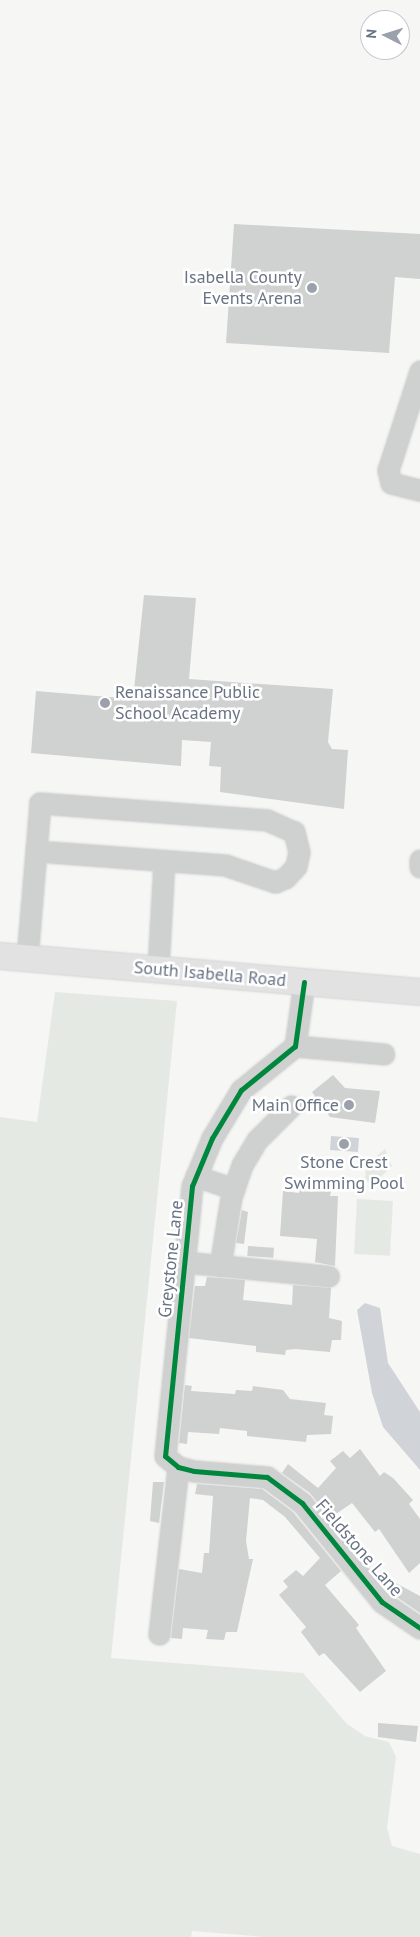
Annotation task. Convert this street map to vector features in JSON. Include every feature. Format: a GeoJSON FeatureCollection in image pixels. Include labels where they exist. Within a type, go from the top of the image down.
{"type":"FeatureCollection","features":[{"type":"Feature","properties":{"kind":"main road","name":"South Isabella Road"},"geometry":{"type":"LineString","coordinates":[[0,956],[420,992]]}},
{"type":"Feature","properties":{"kind":"street"},"geometry":{"type":"LineString","coordinates":[[420,371],[388,470],[391,483],[420,490]]}},
{"type":"Feature","properties":{"kind":"street"},"geometry":{"type":"LineString","coordinates":[[27,958],[40,803],[268,820],[294,832],[299,852],[296,866],[286,878],[275,882],[225,865],[164,862],[36,851]]}},
{"type":"Feature","properties":{"kind":"street"},"geometry":{"type":"LineString","coordinates":[[420,860],[420,867]]}},
{"type":"Feature","properties":{"kind":"street"},"geometry":{"type":"LineString","coordinates":[[158,970],[164,862]]}},
{"type":"Feature","properties":{"kind":"street"},"geometry":{"type":"LineString","coordinates":[[304,982],[295,1046],[384,1054]]}},
{"type":"Feature","properties":{"kind":"street","name":"Greystone Lane"},"geometry":{"type":"LineString","coordinates":[[159,1634],[184,1262],[196,1176],[241,1090],[295,1046]]}},
{"type":"Feature","properties":{"kind":"street"},"geometry":{"type":"LineString","coordinates":[[220,1266],[234,1189],[257,1140],[291,1106]]}},
{"type":"Feature","properties":{"kind":"street"},"geometry":{"type":"LineString","coordinates":[[196,1176],[234,1189]]}},
{"type":"Feature","properties":{"kind":"street"},"geometry":{"type":"LineString","coordinates":[[184,1262],[328,1276]]}},
{"type":"Feature","properties":{"kind":"street","name":"Fieldstone Lane"},"geometry":{"type":"LineString","coordinates":[[172,1462],[267,1477],[302,1503],[382,1602],[420,1628]]}},
{"type":"Feature","properties":{"kind":"shaded area"},"geometry":{"type":"Polygon","coordinates":[[[55,992],[177,1001],[111,1658],[303,1673],[347,1724],[365,1736],[389,1742],[396,1757],[387,1828],[392,1846],[420,1854],[420,1937],[264,1937],[192,1931],[191,1937],[0,1937],[0,1117],[37,1122],[55,992]]]}},
{"type":"Feature","properties":{"kind":"shaded area","name":"Stone Crest Swimming Pool"},"geometry":{"type":"Polygon","coordinates":[[[331,1136],[359,1138],[358,1152],[330,1150],[331,1136]]]}},
{"type":"Feature","properties":{"kind":"shaded area"},"geometry":{"type":"Polygon","coordinates":[[[385,1149],[392,1166],[376,1182],[365,1181],[366,1165],[385,1149]]]}},
{"type":"Feature","properties":{"kind":"shaded area"},"geometry":{"type":"Polygon","coordinates":[[[357,1199],[393,1201],[390,1256],[354,1254],[357,1199]]]}},
{"type":"Feature","properties":{"kind":"shaded area"},"geometry":{"type":"Polygon","coordinates":[[[365,1303],[380,1308],[388,1363],[420,1412],[420,1470],[383,1427],[372,1393],[357,1310],[365,1303]]]}},
{"type":"Feature","properties":{"kind":"building","name":"Isabella County Events Arena"},"geometry":{"type":"Polygon","coordinates":[[[234,224],[420,234],[420,279],[395,277],[389,353],[226,343],[234,224]]]}},
{"type":"Feature","properties":{"kind":"building","name":"Renaissance Public School Academy"},"geometry":{"type":"Polygon","coordinates":[[[144,595],[196,598],[189,679],[333,689],[328,742],[332,749],[348,750],[344,809],[220,792],[221,767],[209,766],[211,742],[182,740],[181,766],[31,753],[36,691],[133,699],[144,595]]]}},
{"type":"Feature","properties":{"kind":"building","name":"Main Office"},"geometry":{"type":"Polygon","coordinates":[[[333,1075],[345,1088],[380,1091],[375,1123],[330,1117],[312,1092],[333,1075]]]}},
{"type":"Feature","properties":{"kind":"building"},"geometry":{"type":"Polygon","coordinates":[[[300,1188],[331,1191],[330,1196],[338,1196],[335,1266],[315,1262],[317,1239],[280,1236],[283,1191],[299,1193],[300,1188]]]}},
{"type":"Feature","properties":{"kind":"building"},"geometry":{"type":"Polygon","coordinates":[[[242,1210],[248,1212],[244,1244],[236,1243],[242,1210]]]}},
{"type":"Feature","properties":{"kind":"building"},"geometry":{"type":"Polygon","coordinates":[[[248,1246],[274,1248],[273,1258],[247,1256],[248,1246]]]}},
{"type":"Feature","properties":{"kind":"building"},"geometry":{"type":"Polygon","coordinates":[[[207,1277],[245,1280],[243,1300],[292,1305],[293,1285],[331,1288],[329,1318],[342,1321],[341,1340],[332,1340],[330,1352],[295,1349],[286,1350],[285,1355],[256,1352],[256,1346],[189,1338],[195,1286],[205,1286],[207,1277]]]}},
{"type":"Feature","properties":{"kind":"building"},"geometry":{"type":"Polygon","coordinates":[[[185,1385],[192,1386],[191,1391],[235,1394],[236,1390],[252,1391],[253,1386],[283,1390],[290,1399],[326,1403],[324,1415],[333,1416],[331,1434],[307,1435],[306,1442],[247,1436],[247,1431],[220,1428],[219,1434],[188,1432],[187,1444],[179,1443],[185,1385]]]}},
{"type":"Feature","properties":{"kind":"building"},"geometry":{"type":"Polygon","coordinates":[[[360,1449],[380,1476],[384,1472],[393,1478],[413,1500],[409,1504],[420,1519],[420,1563],[409,1573],[379,1529],[375,1532],[352,1503],[330,1518],[310,1493],[282,1473],[288,1464],[318,1488],[336,1468],[330,1461],[343,1451],[350,1458],[360,1449]]]}},
{"type":"Feature","properties":{"kind":"building"},"geometry":{"type":"Polygon","coordinates":[[[153,1482],[164,1482],[159,1523],[150,1521],[153,1482]]]}},
{"type":"Feature","properties":{"kind":"building"},"geometry":{"type":"Polygon","coordinates":[[[197,1484],[262,1489],[293,1512],[341,1571],[325,1585],[359,1625],[356,1628],[386,1671],[360,1692],[324,1653],[319,1656],[301,1632],[306,1627],[279,1595],[288,1587],[283,1581],[296,1570],[303,1576],[320,1558],[285,1517],[263,1500],[250,1498],[246,1541],[249,1559],[253,1559],[237,1632],[226,1632],[224,1640],[206,1639],[208,1630],[183,1628],[182,1639],[171,1638],[179,1569],[202,1573],[204,1553],[209,1553],[213,1496],[195,1494],[197,1484]]]}},
{"type":"Feature","properties":{"kind":"building"},"geometry":{"type":"Polygon","coordinates":[[[390,1580],[420,1596],[420,1613],[391,1593],[385,1586],[390,1580]]]}},
{"type":"Feature","properties":{"kind":"building"},"geometry":{"type":"Polygon","coordinates":[[[378,1723],[418,1726],[416,1742],[378,1737],[378,1723]]]}},
{"type":"Feature","properties":{"kind":"cycle path"},"geometry":{"type":"LineString","coordinates":[[304,982],[295,1046],[241,1090],[212,1138],[192,1186],[165,1456],[178,1467],[194,1471],[267,1477],[302,1503],[382,1602],[420,1628]]}},
{"type":"Feature","properties":{"kind":"place","name":"Isabella County Events Arena"},"geometry":{"type":"Point","coordinates":[312,288]}},
{"type":"Feature","properties":{"kind":"place","name":"Renaissance Public School Academy"},"geometry":{"type":"Point","coordinates":[105,703]}},
{"type":"Feature","properties":{"kind":"place","name":"Main Office"},"geometry":{"type":"Point","coordinates":[349,1105]}},
{"type":"Feature","properties":{"kind":"place","name":"Stone Crest Swimming Pool"},"geometry":{"type":"Point","coordinates":[344,1144]}}]}
